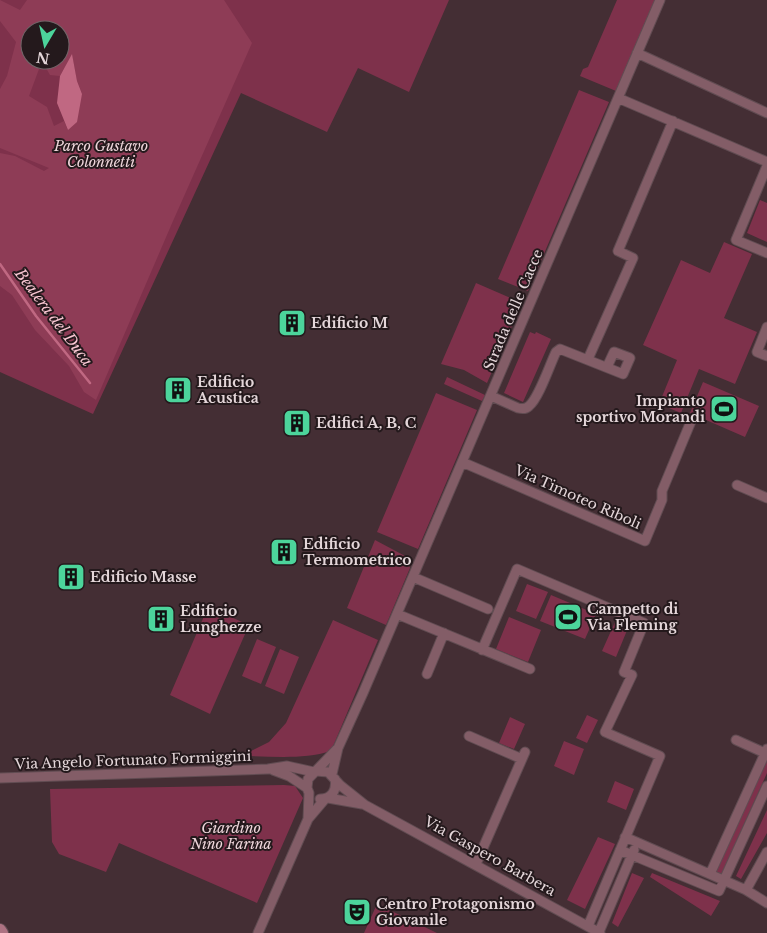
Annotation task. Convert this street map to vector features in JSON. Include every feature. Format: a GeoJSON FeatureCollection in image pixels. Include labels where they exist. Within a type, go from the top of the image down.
{"type":"FeatureCollection","features":[{"type":"Feature","properties":{"kind":"street","name":"Strada delle Cacce"},"geometry":{"type":"LineString","coordinates":[[258,933],[308,820],[335,790],[333,776],[338,748],[660,0]]}},
{"type":"Feature","properties":{"kind":"street"},"geometry":{"type":"LineString","coordinates":[[638,53],[767,113]]}},
{"type":"Feature","properties":{"kind":"street"},"geometry":{"type":"LineString","coordinates":[[618,98],[767,162]]}},
{"type":"Feature","properties":{"kind":"street"},"geometry":{"type":"LineString","coordinates":[[588,359],[633,258],[618,251],[673,122]]}},
{"type":"Feature","properties":{"kind":"street"},"geometry":{"type":"LineString","coordinates":[[767,166],[736,240],[767,254]]}},
{"type":"Feature","properties":{"kind":"street"},"geometry":{"type":"LineString","coordinates":[[767,327],[757,352],[767,356]]}},
{"type":"Feature","properties":{"kind":"street"},"geometry":{"type":"LineString","coordinates":[[490,396],[518,408],[526,408],[536,398],[558,350],[564,349],[607,367]]}},
{"type":"Feature","properties":{"kind":"street","name":"Via Timoteo Riboli"},"geometry":{"type":"LineString","coordinates":[[462,462],[645,541],[662,500],[662,491],[692,420]]}},
{"type":"Feature","properties":{"kind":"street"},"geometry":{"type":"LineString","coordinates":[[737,485],[767,498]]}},
{"type":"Feature","properties":{"kind":"street"},"geometry":{"type":"LineString","coordinates":[[482,650],[517,569],[644,623],[624,672],[632,675],[605,732],[660,756],[588,926]]}},
{"type":"Feature","properties":{"kind":"street"},"geometry":{"type":"LineString","coordinates":[[413,577],[488,608]]}},
{"type":"Feature","properties":{"kind":"street"},"geometry":{"type":"LineString","coordinates":[[397,614],[530,670]]}},
{"type":"Feature","properties":{"kind":"street"},"geometry":{"type":"LineString","coordinates":[[427,674],[444,634]]}},
{"type":"Feature","properties":{"kind":"street"},"geometry":{"type":"LineString","coordinates":[[469,736],[523,756],[476,864]]}},
{"type":"Feature","properties":{"kind":"street"},"geometry":{"type":"LineString","coordinates":[[710,874],[766,752],[736,740]]}},
{"type":"Feature","properties":{"kind":"street","name":"Strada delle Cacce"},"geometry":{"type":"LineString","coordinates":[[308,820],[308,779],[338,748]]}},
{"type":"Feature","properties":{"kind":"street","name":"Via Angelo Fortunato Formiggini"},"geometry":{"type":"LineString","coordinates":[[0,778],[268,769],[287,766],[315,771]]}},
{"type":"Feature","properties":{"kind":"street","name":"Via Angelo Fortunato Formiggini"},"geometry":{"type":"LineString","coordinates":[[268,769],[290,776],[308,790]]}},
{"type":"Feature","properties":{"kind":"street"},"geometry":{"type":"LineString","coordinates":[[315,771],[324,771],[333,776]]}},
{"type":"Feature","properties":{"kind":"street","name":"Via Gaspero Barbera"},"geometry":{"type":"LineString","coordinates":[[333,776],[340,785],[366,805],[600,933]]}},
{"type":"Feature","properties":{"kind":"street"},"geometry":{"type":"LineString","coordinates":[[620,850],[719,891],[767,786]]}},
{"type":"Feature","properties":{"kind":"street"},"geometry":{"type":"LineString","coordinates":[[308,790],[316,798],[326,798]]}},
{"type":"Feature","properties":{"kind":"street","name":"Via Gaspero Barbera"},"geometry":{"type":"LineString","coordinates":[[326,798],[366,805]]}},
{"type":"Feature","properties":{"kind":"street"},"geometry":{"type":"LineString","coordinates":[[625,837],[746,890],[767,903]]}},
{"type":"Feature","properties":{"kind":"street"},"geometry":{"type":"LineString","coordinates":[[600,933],[637,842]]}},
{"type":"Feature","properties":{"kind":"street"},"geometry":{"type":"LineString","coordinates":[[746,890],[767,852]]}},
{"type":"Feature","properties":{"kind":"green space","name":"Parco Gustavo Colonnetti"},"geometry":{"type":"Polygon","coordinates":[[[0,0],[449,0],[409,92],[358,68],[327,132],[241,93],[93,414],[0,372],[0,0]]]}},
{"type":"Feature","properties":{"kind":"green space","name":"Parco Gustavo Colonnetti"},"geometry":{"type":"Polygon","coordinates":[[[0,0],[20,10],[27,0],[224,0],[252,43],[96,400],[84,392],[69,366],[35,330],[12,295],[0,286],[0,153],[15,156],[44,171],[49,168],[0,148],[0,89],[7,76],[16,42],[0,21],[0,0]],[[20,20],[20,70],[39,70],[29,96],[47,107],[54,126],[64,121],[68,130],[82,94],[77,81],[72,55],[70,58],[70,20],[20,20]]]}},
{"type":"Feature","properties":{"kind":"green space"},"geometry":{"type":"Polygon","coordinates":[[[617,0],[655,0],[616,91],[580,76],[583,69],[588,67],[617,0]]]}},
{"type":"Feature","properties":{"kind":"green space","name":"Parco Gustavo Colonnetti"},"geometry":{"type":"Polygon","coordinates":[[[47,70],[63,70],[60,76],[50,75],[47,70]]]}},
{"type":"Feature","properties":{"kind":"green space"},"geometry":{"type":"Polygon","coordinates":[[[579,90],[609,102],[528,291],[498,279],[579,90]]]}},
{"type":"Feature","properties":{"kind":"green space"},"geometry":{"type":"Polygon","coordinates":[[[760,200],[767,203],[767,242],[747,233],[760,200]]]}},
{"type":"Feature","properties":{"kind":"green space"},"geometry":{"type":"Polygon","coordinates":[[[724,242],[752,254],[724,318],[757,332],[735,384],[699,369],[681,413],[659,404],[677,360],[643,345],[681,260],[710,273],[724,242]]]}},
{"type":"Feature","properties":{"kind":"green space"},"geometry":{"type":"Polygon","coordinates":[[[476,283],[522,303],[487,383],[464,370],[441,364],[476,283]]]}},
{"type":"Feature","properties":{"kind":"green space"},"geometry":{"type":"Polygon","coordinates":[[[530,332],[535,334],[536,332],[551,339],[523,402],[504,393],[530,332]]]}},
{"type":"Feature","properties":{"kind":"green space"},"geometry":{"type":"Polygon","coordinates":[[[447,377],[485,395],[482,401],[444,384],[447,377]]]}},
{"type":"Feature","properties":{"kind":"green space","name":"Impianto sportivo Morandi"},"geometry":{"type":"Polygon","coordinates":[[[703,382],[759,406],[745,437],[690,413],[703,382]]]}},
{"type":"Feature","properties":{"kind":"green space"},"geometry":{"type":"Polygon","coordinates":[[[436,393],[477,410],[418,549],[377,532],[436,393]]]}},
{"type":"Feature","properties":{"kind":"green space"},"geometry":{"type":"Polygon","coordinates":[[[375,540],[407,557],[410,568],[386,625],[347,608],[375,540]]]}},
{"type":"Feature","properties":{"kind":"green space","name":"Campetto di Via Fleming"},"geometry":{"type":"Polygon","coordinates":[[[527,584],[548,592],[536,619],[516,611],[527,584]]]}},
{"type":"Feature","properties":{"kind":"green space","name":"Campetto di Via Fleming"},"geometry":{"type":"Polygon","coordinates":[[[551,595],[596,614],[585,639],[540,621],[551,595]]]}},
{"type":"Feature","properties":{"kind":"green space"},"geometry":{"type":"Polygon","coordinates":[[[208,607],[249,625],[210,714],[170,695],[208,607]]]}},
{"type":"Feature","properties":{"kind":"green space"},"geometry":{"type":"Polygon","coordinates":[[[509,617],[541,630],[528,662],[496,649],[509,617]]]}},
{"type":"Feature","properties":{"kind":"green space"},"geometry":{"type":"Polygon","coordinates":[[[333,620],[378,640],[331,751],[298,757],[241,756],[269,742],[286,723],[333,620]]]}},
{"type":"Feature","properties":{"kind":"green space"},"geometry":{"type":"Polygon","coordinates":[[[615,622],[628,628],[616,657],[602,651],[615,622]]]}},
{"type":"Feature","properties":{"kind":"green space"},"geometry":{"type":"Polygon","coordinates":[[[257,639],[276,647],[261,684],[242,676],[257,639]]]}},
{"type":"Feature","properties":{"kind":"green space"},"geometry":{"type":"Polygon","coordinates":[[[280,649],[299,657],[284,694],[265,686],[280,649]]]}},
{"type":"Feature","properties":{"kind":"green space"},"geometry":{"type":"Polygon","coordinates":[[[587,715],[598,720],[587,743],[576,738],[587,715]]]}},
{"type":"Feature","properties":{"kind":"green space"},"geometry":{"type":"Polygon","coordinates":[[[510,717],[525,724],[514,749],[499,743],[510,717]]]}},
{"type":"Feature","properties":{"kind":"green space"},"geometry":{"type":"Polygon","coordinates":[[[564,741],[584,749],[574,775],[554,766],[564,741]]]}},
{"type":"Feature","properties":{"kind":"green space"},"geometry":{"type":"Polygon","coordinates":[[[767,759],[767,773],[721,875],[715,872],[767,759]]]}},
{"type":"Feature","properties":{"kind":"green space"},"geometry":{"type":"Polygon","coordinates":[[[615,781],[634,789],[626,810],[607,802],[615,781]]]}},
{"type":"Feature","properties":{"kind":"green space","name":"Giardino Nino Farina"},"geometry":{"type":"Polygon","coordinates":[[[295,786],[303,798],[257,903],[119,843],[106,872],[59,854],[52,842],[50,789],[295,786]]]}},
{"type":"Feature","properties":{"kind":"green space"},"geometry":{"type":"Polygon","coordinates":[[[767,810],[767,833],[741,879],[736,876],[767,810]]]}},
{"type":"Feature","properties":{"kind":"green space"},"geometry":{"type":"Polygon","coordinates":[[[598,837],[615,844],[585,909],[567,900],[598,837]]]}},
{"type":"Feature","properties":{"kind":"green space"},"geometry":{"type":"Polygon","coordinates":[[[632,873],[644,878],[618,927],[612,923],[632,873]]]}},
{"type":"Feature","properties":{"kind":"green space"},"geometry":{"type":"Polygon","coordinates":[[[652,873],[720,901],[711,916],[650,877],[652,873]]]}},
{"type":"Feature","properties":{"kind":"green space"},"geometry":{"type":"Polygon","coordinates":[[[377,904],[437,933],[364,933],[377,904]]]}},
{"type":"Feature","properties":{"kind":"shaded area"},"geometry":{"type":"Polygon","coordinates":[[[72,54],[77,81],[82,94],[77,122],[68,130],[57,103],[60,76],[63,70],[70,70],[70,58],[72,54]]]}},
{"type":"Feature","properties":{"kind":"waterway","name":"Bealera del Duca"},"geometry":{"type":"LineString","coordinates":[[0,264],[36,316],[90,383]]}},
{"type":"Feature","properties":{"kind":"place","name":"Edificio M"},"geometry":{"type":"Point","coordinates":[292,323]}},
{"type":"Feature","properties":{"kind":"place","name":"Edificio Acustica"},"geometry":{"type":"Point","coordinates":[178,390]}},
{"type":"Feature","properties":{"kind":"place","name":"Impianto sportivo Morandi"},"geometry":{"type":"Point","coordinates":[724,409]}},
{"type":"Feature","properties":{"kind":"place","name":"Edifici A, B, C"},"geometry":{"type":"Point","coordinates":[297,423]}},
{"type":"Feature","properties":{"kind":"place","name":"Edificio Termometrico"},"geometry":{"type":"Point","coordinates":[284,552]}},
{"type":"Feature","properties":{"kind":"place","name":"Edificio Masse"},"geometry":{"type":"Point","coordinates":[71,577]}},
{"type":"Feature","properties":{"kind":"place","name":"Campetto di Via Fleming"},"geometry":{"type":"Point","coordinates":[568,617]}},
{"type":"Feature","properties":{"kind":"place","name":"Edificio Lunghezze"},"geometry":{"type":"Point","coordinates":[161,619]}},
{"type":"Feature","properties":{"kind":"place","name":"Centro Protagonismo Giovanile"},"geometry":{"type":"Point","coordinates":[357,912]}}]}
